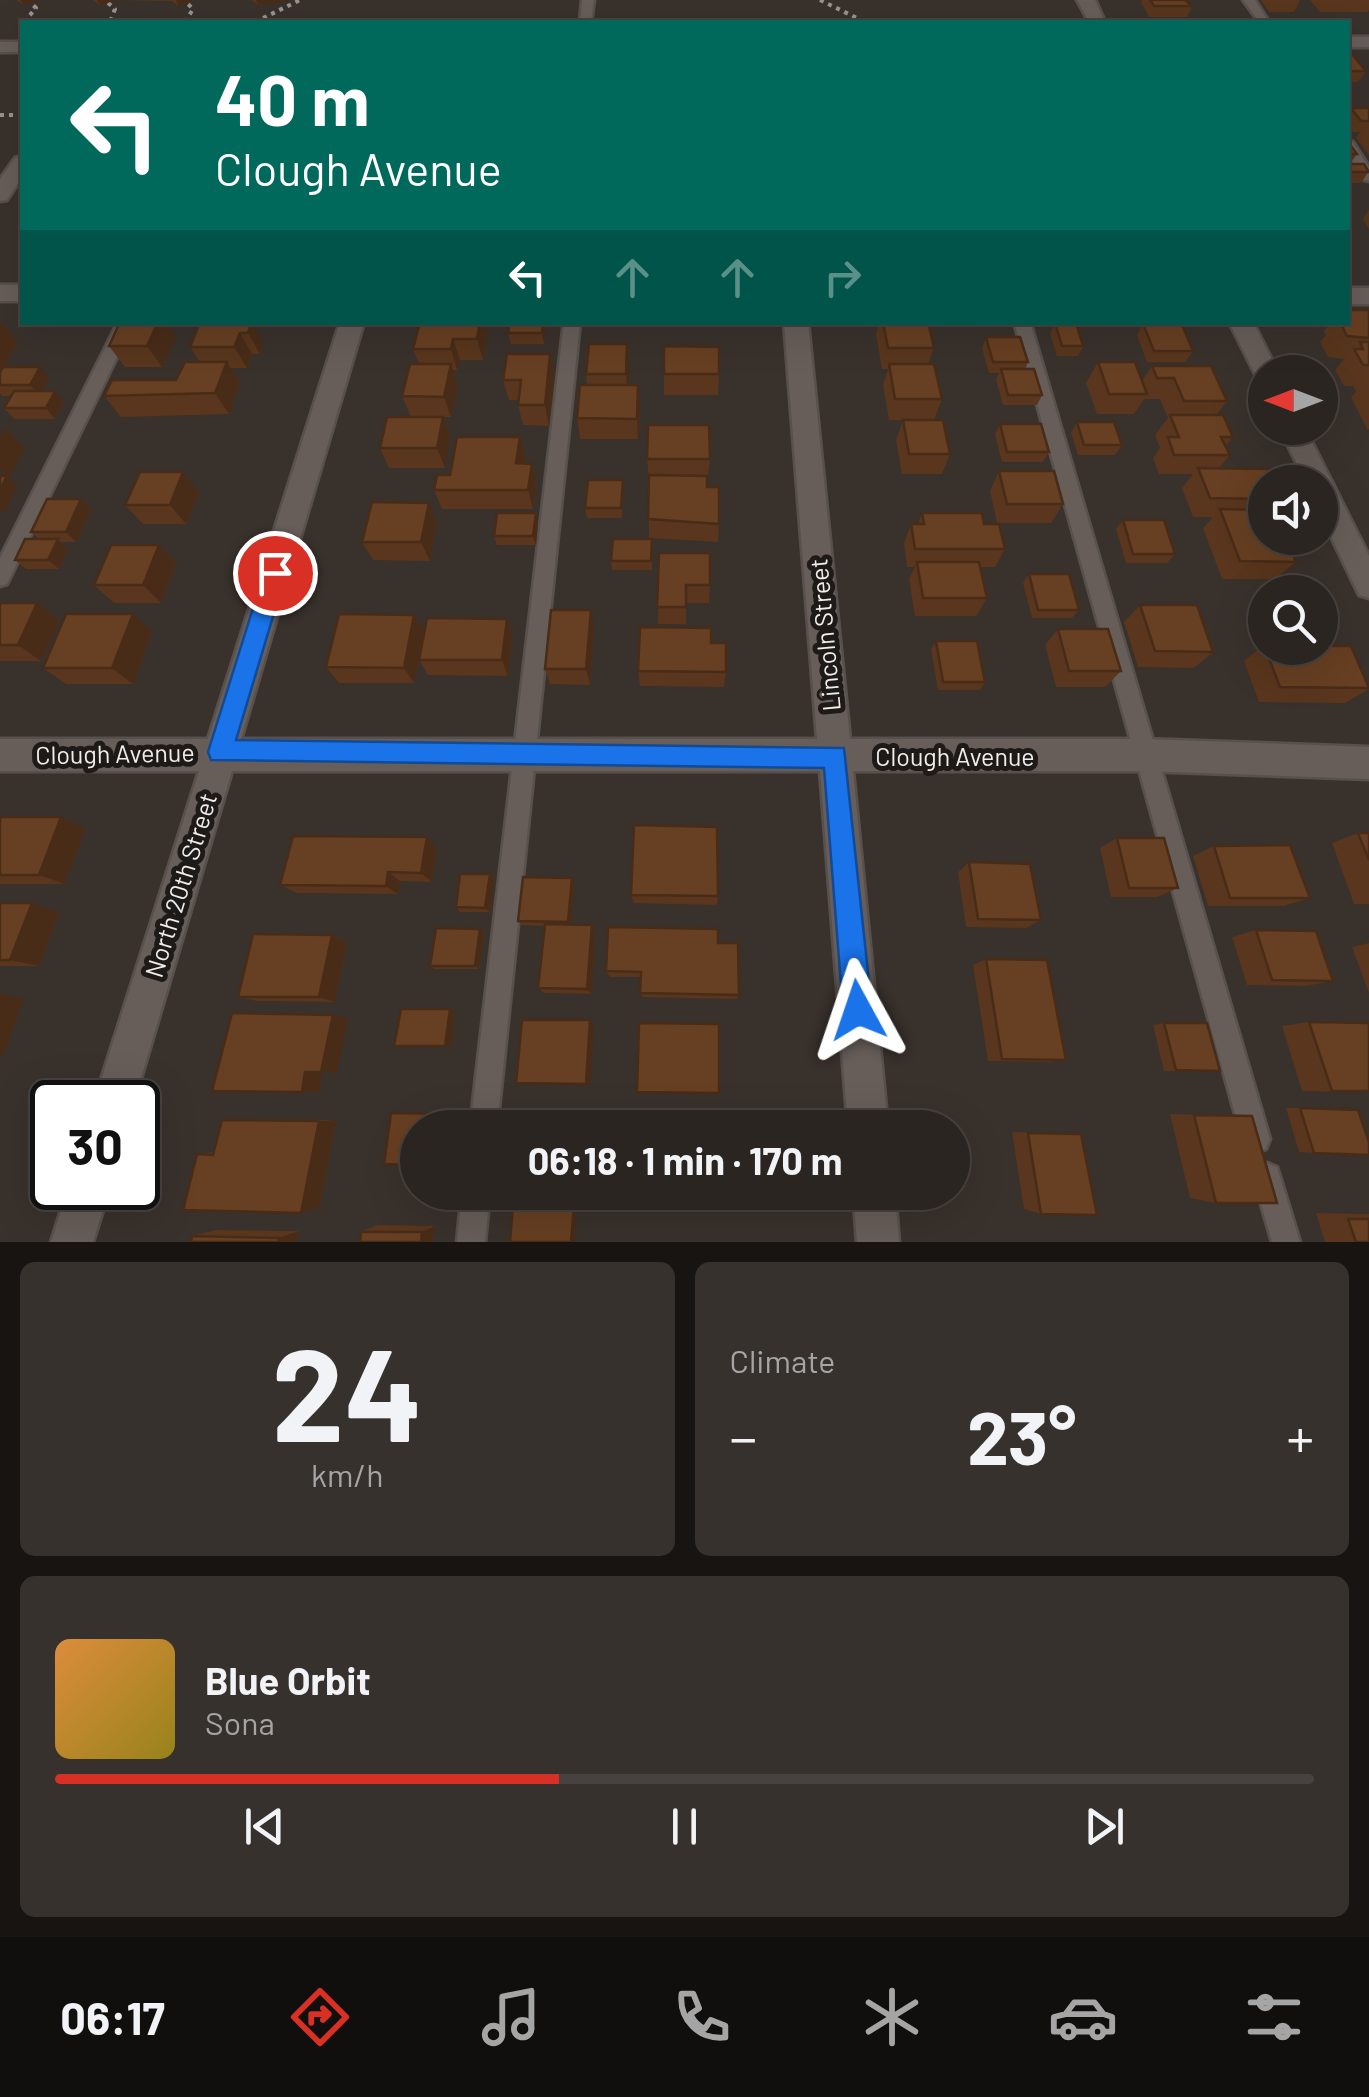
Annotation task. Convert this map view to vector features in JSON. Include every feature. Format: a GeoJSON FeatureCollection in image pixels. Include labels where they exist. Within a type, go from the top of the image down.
{"type":"FeatureCollection","features":[{"type":"Feature","properties":{"kind":"street"},"geometry":{"type":"LineString","coordinates":[[0,194],[20,165]]}},
{"type":"Feature","properties":{"kind":"street","name":"North 20th Street"},"geometry":{"type":"LineString","coordinates":[[121,1080],[351,325]]}},
{"type":"Feature","properties":{"kind":"street","name":"Lincoln Street"},"geometry":{"type":"LineString","coordinates":[[796,325],[866,1110]]}},
{"type":"Feature","properties":{"kind":"street"},"geometry":{"type":"LineString","coordinates":[[1242,325],[1258,355]]}},
{"type":"Feature","properties":{"kind":"street"},"geometry":{"type":"LineString","coordinates":[[1338,523],[1369,586]]}},
{"type":"Feature","properties":{"kind":"street","name":"Clough Avenue"},"geometry":{"type":"LineString","coordinates":[[0,755],[1143,755],[1369,763]]}},
{"type":"Feature","properties":{"kind":"street"},"geometry":{"type":"LineString","coordinates":[[72,1242],[81,1210]]}},
{"type":"Feature","properties":{"kind":"street"},"geometry":{"type":"LineString","coordinates":[[875,1210],[878,1242]]}},
{"type":"Feature","properties":{"kind":"lane"},"geometry":{"type":"LineString","coordinates":[[1350,148],[1369,177]]}},
{"type":"Feature","properties":{"kind":"lane"},"geometry":{"type":"LineString","coordinates":[[0,578],[125,325]]}},
{"type":"Feature","properties":{"kind":"lane"},"geometry":{"type":"LineString","coordinates":[[485,1110],[572,325]]}},
{"type":"Feature","properties":{"kind":"lane"},"geometry":{"type":"LineString","coordinates":[[1023,325],[1143,755],[1286,1242]]}},
{"type":"Feature","properties":{"kind":"lane"},"geometry":{"type":"LineString","coordinates":[[471,1242],[474,1210]]}},
{"type":"Feature","properties":{"kind":"path"},"geometry":{"type":"LineString","coordinates":[[259,20],[300,0]]}},
{"type":"Feature","properties":{"kind":"path"},"geometry":{"type":"LineString","coordinates":[[820,0],[861,20]]}},
{"type":"Feature","properties":{"kind":"path"},"geometry":{"type":"LineString","coordinates":[[26,20],[36,8],[31,3]]}},
{"type":"Feature","properties":{"kind":"path"},"geometry":{"type":"LineString","coordinates":[[108,3],[116,9],[111,20]]}},
{"type":"Feature","properties":{"kind":"path"},"geometry":{"type":"LineString","coordinates":[[185,20],[193,8],[186,3]]}},
{"type":"Feature","properties":{"kind":"path"},"geometry":{"type":"LineString","coordinates":[[263,4],[276,12]]}},
{"type":"Feature","properties":{"kind":"building"},"geometry":{"type":"Polygon","coordinates":[[[1150,0],[1185,0],[1192,6],[1154,6],[1150,0]]]}},
{"type":"Feature","properties":{"kind":"building"},"geometry":{"type":"Polygon","coordinates":[[[1350,54],[1352,54],[1366,71],[1350,71],[1350,54]]]}},
{"type":"Feature","properties":{"kind":"building"},"geometry":{"type":"Polygon","coordinates":[[[1351,108],[1369,108],[1369,121],[1361,121],[1351,108]]]}},
{"type":"Feature","properties":{"kind":"building"},"geometry":{"type":"Polygon","coordinates":[[[1350,164],[1364,164],[1369,172],[1350,172],[1350,164]]]}},
{"type":"Feature","properties":{"kind":"building"},"geometry":{"type":"Polygon","coordinates":[[[1350,310],[1369,310],[1369,338],[1347,336],[1342,325],[1350,325],[1350,310]]]}},
{"type":"Feature","properties":{"kind":"building"},"geometry":{"type":"Polygon","coordinates":[[[119,325],[157,325],[147,346],[109,346],[119,325]]]}},
{"type":"Feature","properties":{"kind":"building"},"geometry":{"type":"Polygon","coordinates":[[[199,325],[251,325],[248,333],[240,333],[234,347],[190,347],[199,325]]]}},
{"type":"Feature","properties":{"kind":"building"},"geometry":{"type":"Polygon","coordinates":[[[419,325],[479,325],[477,339],[453,339],[451,349],[413,349],[419,325]]]}},
{"type":"Feature","properties":{"kind":"building"},"geometry":{"type":"Polygon","coordinates":[[[509,325],[543,325],[542,333],[508,333],[509,325]]]}},
{"type":"Feature","properties":{"kind":"building"},"geometry":{"type":"Polygon","coordinates":[[[884,325],[929,325],[934,348],[888,348],[884,325]]]}},
{"type":"Feature","properties":{"kind":"building"},"geometry":{"type":"Polygon","coordinates":[[[1056,325],[1077,325],[1083,346],[1062,346],[1056,325]]]}},
{"type":"Feature","properties":{"kind":"building"},"geometry":{"type":"Polygon","coordinates":[[[1143,325],[1182,325],[1193,351],[1154,351],[1143,325]]]}},
{"type":"Feature","properties":{"kind":"building"},"geometry":{"type":"Polygon","coordinates":[[[986,337],[1020,337],[1028,362],[993,362],[986,337]]]}},
{"type":"Feature","properties":{"kind":"building"},"geometry":{"type":"Polygon","coordinates":[[[1360,342],[1369,342],[1369,365],[1363,365],[1354,349],[1363,349],[1360,342]]]}},
{"type":"Feature","properties":{"kind":"building"},"geometry":{"type":"Polygon","coordinates":[[[589,344],[627,344],[626,374],[586,374],[589,344]]]}},
{"type":"Feature","properties":{"kind":"building"},"geometry":{"type":"Polygon","coordinates":[[[664,346],[719,347],[719,374],[664,374],[664,346]]]}},
{"type":"Feature","properties":{"kind":"building"},"geometry":{"type":"Polygon","coordinates":[[[507,354],[550,354],[545,405],[518,405],[521,380],[503,380],[507,354]]]}},
{"type":"Feature","properties":{"kind":"building"},"geometry":{"type":"Polygon","coordinates":[[[185,362],[227,362],[215,393],[104,396],[112,380],[176,380],[185,362]]]}},
{"type":"Feature","properties":{"kind":"building"},"geometry":{"type":"Polygon","coordinates":[[[1098,362],[1135,362],[1147,394],[1109,394],[1098,362]]]}},
{"type":"Feature","properties":{"kind":"building"},"geometry":{"type":"Polygon","coordinates":[[[410,364],[451,364],[444,397],[402,396],[410,364]]]}},
{"type":"Feature","properties":{"kind":"building"},"geometry":{"type":"Polygon","coordinates":[[[889,364],[934,364],[942,399],[895,399],[889,364]]]}},
{"type":"Feature","properties":{"kind":"building"},"geometry":{"type":"Polygon","coordinates":[[[1152,366],[1211,366],[1227,401],[1184,401],[1174,378],[1157,378],[1152,366]]]}},
{"type":"Feature","properties":{"kind":"building"},"geometry":{"type":"Polygon","coordinates":[[[3,367],[40,367],[30,385],[0,385],[3,367]]]}},
{"type":"Feature","properties":{"kind":"building"},"geometry":{"type":"Polygon","coordinates":[[[1001,369],[1034,369],[1042,395],[1008,395],[1001,369]]]}},
{"type":"Feature","properties":{"kind":"building"},"geometry":{"type":"Polygon","coordinates":[[[580,385],[638,385],[637,419],[577,418],[580,385]]]}},
{"type":"Feature","properties":{"kind":"building"},"geometry":{"type":"Polygon","coordinates":[[[14,391],[55,391],[46,408],[4,408],[14,391]]]}},
{"type":"Feature","properties":{"kind":"building"},"geometry":{"type":"Polygon","coordinates":[[[1170,415],[1223,415],[1233,437],[1221,437],[1230,455],[1174,455],[1168,437],[1179,437],[1170,415]]]}},
{"type":"Feature","properties":{"kind":"building"},"geometry":{"type":"Polygon","coordinates":[[[387,417],[443,417],[437,448],[380,448],[387,417]]]}},
{"type":"Feature","properties":{"kind":"building"},"geometry":{"type":"Polygon","coordinates":[[[903,420],[943,420],[950,454],[909,454],[903,420]]]}},
{"type":"Feature","properties":{"kind":"building"},"geometry":{"type":"Polygon","coordinates":[[[1077,422],[1114,422],[1122,445],[1084,445],[1077,422]]]}},
{"type":"Feature","properties":{"kind":"building"},"geometry":{"type":"Polygon","coordinates":[[[1000,424],[1041,424],[1049,452],[1007,452],[1000,424]]]}},
{"type":"Feature","properties":{"kind":"building"},"geometry":{"type":"Polygon","coordinates":[[[648,425],[709,425],[710,459],[647,459],[648,425]]]}},
{"type":"Feature","properties":{"kind":"building"},"geometry":{"type":"Polygon","coordinates":[[[457,437],[520,437],[516,463],[532,464],[528,490],[434,490],[437,475],[450,475],[457,437]]]}},
{"type":"Feature","properties":{"kind":"building"},"geometry":{"type":"Polygon","coordinates":[[[1198,468],[1248,469],[1248,499],[1210,498],[1198,468]]]}},
{"type":"Feature","properties":{"kind":"building"},"geometry":{"type":"Polygon","coordinates":[[[999,471],[1054,471],[1063,504],[1007,504],[999,471]]]}},
{"type":"Feature","properties":{"kind":"building"},"geometry":{"type":"Polygon","coordinates":[[[140,472],[183,472],[170,505],[125,505],[140,472]]]}},
{"type":"Feature","properties":{"kind":"building"},"geometry":{"type":"Polygon","coordinates":[[[649,475],[707,476],[707,487],[719,487],[719,524],[648,519],[649,475]]]}},
{"type":"Feature","properties":{"kind":"building"},"geometry":{"type":"Polygon","coordinates":[[[588,480],[623,480],[621,508],[585,508],[588,480]]]}},
{"type":"Feature","properties":{"kind":"building"},"geometry":{"type":"Polygon","coordinates":[[[47,499],[81,499],[66,532],[31,532],[47,499]]]}},
{"type":"Feature","properties":{"kind":"building"},"geometry":{"type":"Polygon","coordinates":[[[372,502],[429,503],[421,542],[362,542],[372,502]]]}},
{"type":"Feature","properties":{"kind":"building"},"geometry":{"type":"Polygon","coordinates":[[[1220,509],[1248,510],[1248,555],[1293,555],[1296,562],[1240,561],[1220,509]]]}},
{"type":"Feature","properties":{"kind":"building"},"geometry":{"type":"Polygon","coordinates":[[[497,513],[536,513],[533,536],[494,536],[497,513]]]}},
{"type":"Feature","properties":{"kind":"building"},"geometry":{"type":"Polygon","coordinates":[[[922,513],[982,513],[984,524],[999,524],[1005,549],[915,549],[911,524],[924,524],[922,513]]]}},
{"type":"Feature","properties":{"kind":"building"},"geometry":{"type":"Polygon","coordinates":[[[1123,520],[1164,520],[1175,554],[1133,554],[1123,520]]]}},
{"type":"Feature","properties":{"kind":"building"},"geometry":{"type":"Polygon","coordinates":[[[25,539],[58,539],[48,560],[15,560],[25,539]]]}},
{"type":"Feature","properties":{"kind":"building"},"geometry":{"type":"Polygon","coordinates":[[[613,539],[652,539],[651,561],[611,561],[613,539]]]}},
{"type":"Feature","properties":{"kind":"building"},"geometry":{"type":"Polygon","coordinates":[[[111,545],[159,545],[143,585],[94,585],[111,545]]]}},
{"type":"Feature","properties":{"kind":"building"},"geometry":{"type":"Polygon","coordinates":[[[659,553],[710,553],[710,585],[686,585],[686,607],[657,607],[659,553]]]}},
{"type":"Feature","properties":{"kind":"building"},"geometry":{"type":"Polygon","coordinates":[[[917,562],[979,562],[987,598],[923,598],[917,562]]]}},
{"type":"Feature","properties":{"kind":"building"},"geometry":{"type":"Polygon","coordinates":[[[1029,574],[1069,574],[1079,610],[1038,610],[1029,574]]]}},
{"type":"Feature","properties":{"kind":"building"},"geometry":{"type":"Polygon","coordinates":[[[0,603],[37,603],[18,645],[0,645],[0,603]]]}},
{"type":"Feature","properties":{"kind":"building"},"geometry":{"type":"Polygon","coordinates":[[[1140,605],[1197,605],[1213,652],[1155,651],[1140,605]]]}},
{"type":"Feature","properties":{"kind":"building"},"geometry":{"type":"Polygon","coordinates":[[[551,610],[591,610],[586,669],[545,669],[551,610]]]}},
{"type":"Feature","properties":{"kind":"building"},"geometry":{"type":"Polygon","coordinates":[[[66,614],[133,614],[112,668],[43,668],[66,614]]]}},
{"type":"Feature","properties":{"kind":"building"},"geometry":{"type":"Polygon","coordinates":[[[339,614],[414,615],[404,668],[326,667],[339,614]]]}},
{"type":"Feature","properties":{"kind":"building"},"geometry":{"type":"Polygon","coordinates":[[[427,618],[507,619],[502,660],[419,660],[427,618]]]}},
{"type":"Feature","properties":{"kind":"building"},"geometry":{"type":"Polygon","coordinates":[[[640,627],[711,628],[711,643],[726,643],[726,672],[638,671],[640,627]]]}},
{"type":"Feature","properties":{"kind":"building"},"geometry":{"type":"Polygon","coordinates":[[[1058,629],[1108,629],[1121,671],[1069,671],[1058,629]]]}},
{"type":"Feature","properties":{"kind":"building"},"geometry":{"type":"Polygon","coordinates":[[[936,641],[977,641],[985,682],[943,682],[936,641]]]}},
{"type":"Feature","properties":{"kind":"building"},"geometry":{"type":"Polygon","coordinates":[[[1338,646],[1351,646],[1369,688],[1280,687],[1272,665],[1338,665],[1338,646]]]}},
{"type":"Feature","properties":{"kind":"building"},"geometry":{"type":"Polygon","coordinates":[[[0,817],[61,817],[39,875],[0,875],[0,817]]]}},
{"type":"Feature","properties":{"kind":"building"},"geometry":{"type":"Polygon","coordinates":[[[634,825],[717,827],[718,896],[631,895],[634,825]]]}},
{"type":"Feature","properties":{"kind":"building"},"geometry":{"type":"Polygon","coordinates":[[[1358,833],[1369,833],[1369,860],[1358,833]]]}},
{"type":"Feature","properties":{"kind":"building"},"geometry":{"type":"Polygon","coordinates":[[[293,836],[427,837],[421,873],[388,872],[386,886],[280,885],[293,836]]]}},
{"type":"Feature","properties":{"kind":"building"},"geometry":{"type":"Polygon","coordinates":[[[1117,838],[1164,838],[1178,888],[1129,888],[1117,838]]]}},
{"type":"Feature","properties":{"kind":"building"},"geometry":{"type":"Polygon","coordinates":[[[1290,845],[1310,898],[1230,898],[1214,846],[1290,845]]]}},
{"type":"Feature","properties":{"kind":"building"},"geometry":{"type":"Polygon","coordinates":[[[969,862],[1030,864],[1041,920],[978,919],[969,862]]]}},
{"type":"Feature","properties":{"kind":"building"},"geometry":{"type":"Polygon","coordinates":[[[460,874],[490,874],[485,908],[456,907],[460,874]]]}},
{"type":"Feature","properties":{"kind":"building"},"geometry":{"type":"Polygon","coordinates":[[[523,877],[572,878],[568,922],[518,921],[523,877]]]}},
{"type":"Feature","properties":{"kind":"building"},"geometry":{"type":"Polygon","coordinates":[[[0,903],[32,903],[10,960],[0,960],[0,903]]]}},
{"type":"Feature","properties":{"kind":"building"},"geometry":{"type":"Polygon","coordinates":[[[545,924],[592,925],[587,989],[538,988],[545,924]]]}},
{"type":"Feature","properties":{"kind":"building"},"geometry":{"type":"Polygon","coordinates":[[[608,927],[718,929],[718,943],[738,943],[739,995],[640,993],[641,972],[606,971],[608,927]]]}},
{"type":"Feature","properties":{"kind":"building"},"geometry":{"type":"Polygon","coordinates":[[[436,928],[480,929],[475,966],[430,966],[436,928]]]}},
{"type":"Feature","properties":{"kind":"building"},"geometry":{"type":"Polygon","coordinates":[[[1256,930],[1316,931],[1333,981],[1272,980],[1256,930]]]}},
{"type":"Feature","properties":{"kind":"building"},"geometry":{"type":"Polygon","coordinates":[[[253,934],[332,935],[319,997],[238,997],[253,934]]]}},
{"type":"Feature","properties":{"kind":"building"},"geometry":{"type":"Polygon","coordinates":[[[986,959],[1047,960],[1066,1060],[1002,1059],[986,959]]]}},
{"type":"Feature","properties":{"kind":"building"},"geometry":{"type":"Polygon","coordinates":[[[401,1009],[450,1009],[445,1046],[394,1046],[401,1009]]]}},
{"type":"Feature","properties":{"kind":"building"},"geometry":{"type":"Polygon","coordinates":[[[232,1013],[333,1015],[321,1072],[305,1072],[302,1092],[212,1091],[232,1013]]]}},
{"type":"Feature","properties":{"kind":"building"},"geometry":{"type":"Polygon","coordinates":[[[522,1020],[590,1020],[586,1084],[516,1083],[522,1020]]]}},
{"type":"Feature","properties":{"kind":"building"},"geometry":{"type":"Polygon","coordinates":[[[1309,1022],[1369,1023],[1369,1091],[1332,1091],[1309,1022]]]}},
{"type":"Feature","properties":{"kind":"building"},"geometry":{"type":"Polygon","coordinates":[[[639,1023],[719,1024],[719,1093],[637,1092],[639,1023]]]}},
{"type":"Feature","properties":{"kind":"building"},"geometry":{"type":"Polygon","coordinates":[[[1164,1023],[1207,1023],[1220,1071],[1176,1070],[1164,1023]]]}},
{"type":"Feature","properties":{"kind":"building"},"geometry":{"type":"Polygon","coordinates":[[[1300,1108],[1358,1110],[1369,1142],[1369,1155],[1314,1153],[1300,1108]]]}},
{"type":"Feature","properties":{"kind":"building"},"geometry":{"type":"Polygon","coordinates":[[[391,1113],[400,1113],[400,1164],[384,1164],[391,1113]]]}},
{"type":"Feature","properties":{"kind":"building"},"geometry":{"type":"Polygon","coordinates":[[[1194,1115],[1252,1116],[1277,1203],[1216,1203],[1194,1115]]]}},
{"type":"Feature","properties":{"kind":"building"},"geometry":{"type":"Polygon","coordinates":[[[222,1120],[319,1121],[301,1213],[183,1210],[197,1154],[213,1155],[222,1120]]]}},
{"type":"Feature","properties":{"kind":"building"},"geometry":{"type":"Polygon","coordinates":[[[1028,1133],[1081,1134],[1097,1215],[1041,1214],[1028,1133]]]}},
{"type":"Feature","properties":{"kind":"building"},"geometry":{"type":"Polygon","coordinates":[[[513,1210],[574,1210],[571,1242],[510,1242],[513,1210]]]}},
{"type":"Feature","properties":{"kind":"building"},"geometry":{"type":"Polygon","coordinates":[[[1348,1219],[1369,1219],[1369,1242],[1356,1242],[1348,1219]]]}},
{"type":"Feature","properties":{"kind":"building"},"geometry":{"type":"Polygon","coordinates":[[[361,1232],[422,1232],[421,1242],[360,1242],[361,1232]]]}},
{"type":"Feature","properties":{"kind":"building"},"geometry":{"type":"Polygon","coordinates":[[[192,1236],[279,1238],[278,1242],[191,1242],[192,1236]]]}},
{"type":"Feature","properties":{"kind":"route"},"geometry":{"type":"LineString","coordinates":[[275,573],[220,752],[835,756],[858,1010]]}}]}
